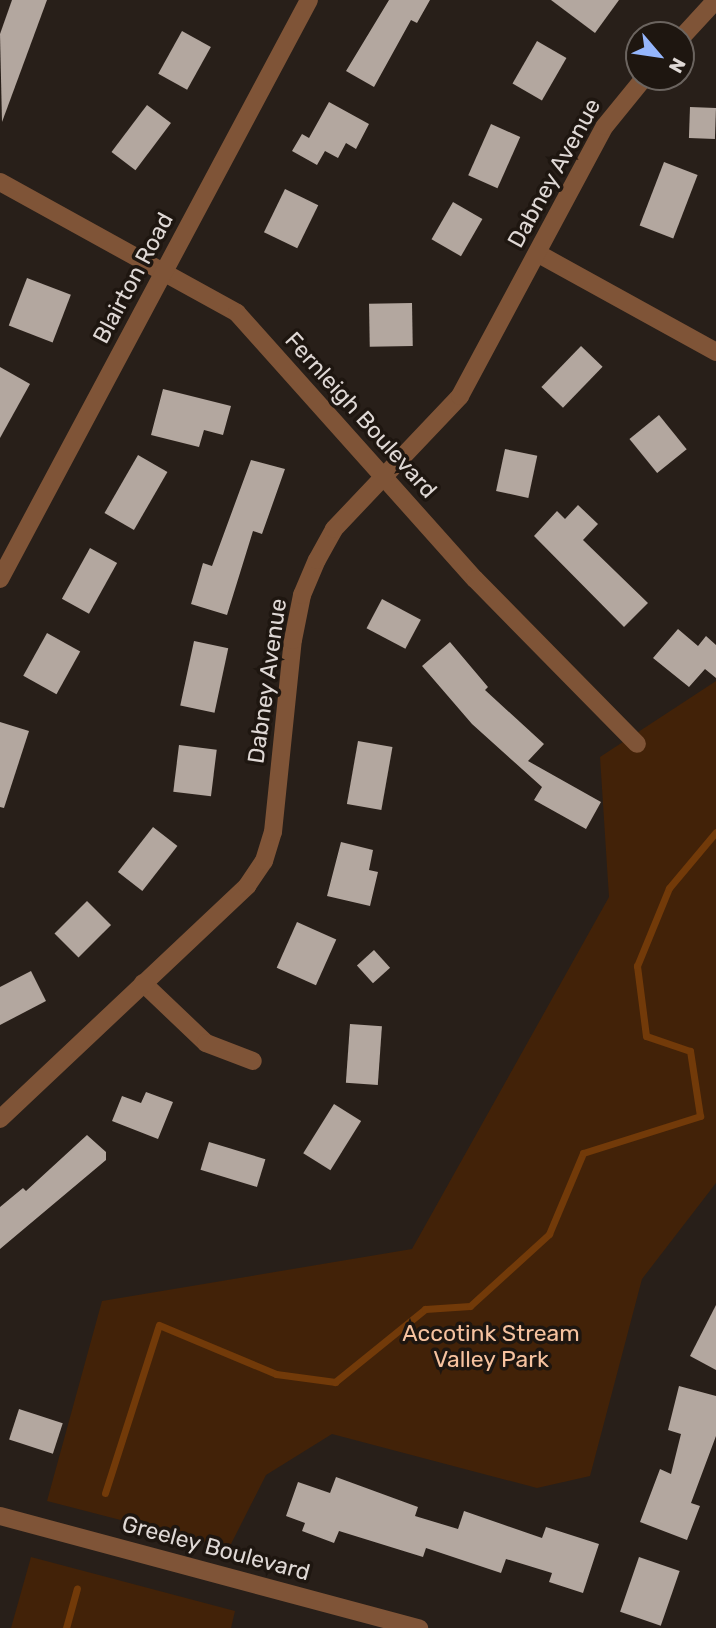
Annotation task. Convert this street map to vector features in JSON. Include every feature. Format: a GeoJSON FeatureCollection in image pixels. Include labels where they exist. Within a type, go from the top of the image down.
{"type":"FeatureCollection","features":[{"type":"Feature","properties":{"kind":"street","name":"Blairton Road"},"geometry":{"type":"LineString","coordinates":[[0,579],[309,0]]}},
{"type":"Feature","properties":{"kind":"street"},"geometry":{"type":"LineString","coordinates":[[695,23],[716,0]]}},
{"type":"Feature","properties":{"kind":"street","name":"Dabney Avenue"},"geometry":{"type":"LineString","coordinates":[[0,1119],[247,886],[264,861],[273,832],[293,640],[302,595],[334,529],[381,476],[439,423],[460,396],[606,126],[634,91]]}},
{"type":"Feature","properties":{"kind":"street","name":"Fernleigh Boulevard"},"geometry":{"type":"LineString","coordinates":[[0,182],[165,270],[237,313],[381,476],[637,744]]}},
{"type":"Feature","properties":{"kind":"street"},"geometry":{"type":"LineString","coordinates":[[537,253],[716,352]]}},
{"type":"Feature","properties":{"kind":"street"},"geometry":{"type":"LineString","coordinates":[[143,983],[206,1043],[253,1061]]}},
{"type":"Feature","properties":{"kind":"street","name":"Greeley Boulevard"},"geometry":{"type":"LineString","coordinates":[[0,1516],[419,1628]]}},
{"type":"Feature","properties":{"kind":"green space","name":"Accotink Stream Valley Park"},"geometry":{"type":"Polygon","coordinates":[[[716,681],[716,1183],[642,1279],[590,1476],[537,1488],[332,1434],[266,1475],[229,1548],[47,1501],[102,1301],[412,1249],[609,897],[600,757],[716,681]]]}},
{"type":"Feature","properties":{"kind":"green space"},"geometry":{"type":"Polygon","coordinates":[[[31,1557],[235,1611],[231,1628],[11,1628],[31,1557]]]}},
{"type":"Feature","properties":{"kind":"building"},"geometry":{"type":"Polygon","coordinates":[[[12,0],[47,0],[2,122],[0,34],[12,0]]]}},
{"type":"Feature","properties":{"kind":"building"},"geometry":{"type":"Polygon","coordinates":[[[389,0],[430,0],[417,23],[411,20],[374,87],[346,71],[389,0]]]}},
{"type":"Feature","properties":{"kind":"building"},"geometry":{"type":"Polygon","coordinates":[[[551,0],[619,0],[595,33],[551,0]]]}},
{"type":"Feature","properties":{"kind":"building"},"geometry":{"type":"Polygon","coordinates":[[[182,31],[211,47],[187,90],[158,74],[182,31]]]}},
{"type":"Feature","properties":{"kind":"building"},"geometry":{"type":"Polygon","coordinates":[[[537,41],[566,58],[542,100],[512,83],[537,41]]]}},
{"type":"Feature","properties":{"kind":"building"},"geometry":{"type":"Polygon","coordinates":[[[329,102],[369,124],[356,149],[346,143],[338,158],[325,151],[317,165],[292,151],[302,134],[309,138],[329,102]]]}},
{"type":"Feature","properties":{"kind":"building"},"geometry":{"type":"Polygon","coordinates":[[[147,105],[171,123],[135,170],[111,152],[147,105]]]}},
{"type":"Feature","properties":{"kind":"building"},"geometry":{"type":"Polygon","coordinates":[[[690,107],[716,108],[715,139],[689,138],[690,107]]]}},
{"type":"Feature","properties":{"kind":"building"},"geometry":{"type":"Polygon","coordinates":[[[491,124],[520,137],[497,188],[468,175],[491,124]]]}},
{"type":"Feature","properties":{"kind":"building"},"geometry":{"type":"Polygon","coordinates":[[[664,162],[698,175],[673,238],[640,225],[664,162]]]}},
{"type":"Feature","properties":{"kind":"building"},"geometry":{"type":"Polygon","coordinates":[[[285,189],[318,205],[297,248],[264,232],[285,189]]]}},
{"type":"Feature","properties":{"kind":"building"},"geometry":{"type":"Polygon","coordinates":[[[453,202],[482,219],[461,256],[432,239],[453,202]]]}},
{"type":"Feature","properties":{"kind":"building"},"geometry":{"type":"Polygon","coordinates":[[[27,278],[71,295],[53,342],[9,326],[27,278]]]}},
{"type":"Feature","properties":{"kind":"building"},"geometry":{"type":"Polygon","coordinates":[[[412,303],[413,346],[370,347],[369,304],[412,303]]]}},
{"type":"Feature","properties":{"kind":"building"},"geometry":{"type":"Polygon","coordinates":[[[581,346],[603,367],[563,408],[541,387],[581,346]]]}},
{"type":"Feature","properties":{"kind":"building"},"geometry":{"type":"Polygon","coordinates":[[[0,367],[30,384],[0,438],[0,367]]]}},
{"type":"Feature","properties":{"kind":"building"},"geometry":{"type":"Polygon","coordinates":[[[163,389],[231,406],[223,435],[204,430],[199,447],[151,435],[163,389]]]}},
{"type":"Feature","properties":{"kind":"building"},"geometry":{"type":"Polygon","coordinates":[[[659,415],[687,449],[657,473],[629,439],[659,415]]]}},
{"type":"Feature","properties":{"kind":"building"},"geometry":{"type":"Polygon","coordinates":[[[505,449],[537,456],[528,498],[496,491],[505,449]]]}},
{"type":"Feature","properties":{"kind":"building"},"geometry":{"type":"Polygon","coordinates":[[[138,455],[167,472],[134,530],[105,513],[138,455]]]}},
{"type":"Feature","properties":{"kind":"building"},"geometry":{"type":"Polygon","coordinates":[[[251,460],[285,469],[262,534],[253,531],[227,615],[191,604],[203,563],[212,566],[251,460]]]}},
{"type":"Feature","properties":{"kind":"building"},"geometry":{"type":"Polygon","coordinates":[[[578,505],[598,524],[583,540],[648,603],[624,627],[534,536],[557,511],[565,519],[578,505]]]}},
{"type":"Feature","properties":{"kind":"building"},"geometry":{"type":"Polygon","coordinates":[[[90,548],[117,563],[89,614],[62,599],[90,548]]]}},
{"type":"Feature","properties":{"kind":"building"},"geometry":{"type":"Polygon","coordinates":[[[382,599],[421,620],[405,649],[367,628],[382,599]]]}},
{"type":"Feature","properties":{"kind":"building"},"geometry":{"type":"Polygon","coordinates":[[[678,629],[698,646],[706,636],[716,645],[716,678],[705,669],[689,687],[653,658],[678,629]]]}},
{"type":"Feature","properties":{"kind":"building"},"geometry":{"type":"Polygon","coordinates":[[[47,633],[80,651],[56,694],[23,676],[47,633]]]}},
{"type":"Feature","properties":{"kind":"building"},"geometry":{"type":"Polygon","coordinates":[[[194,641],[228,648],[215,713],[180,706],[194,641]]]}},
{"type":"Feature","properties":{"kind":"building"},"geometry":{"type":"Polygon","coordinates":[[[450,642],[488,687],[485,690],[544,744],[528,761],[601,802],[586,829],[534,800],[542,787],[472,724],[422,666],[450,642]]]}},
{"type":"Feature","properties":{"kind":"building"},"geometry":{"type":"Polygon","coordinates":[[[0,722],[29,731],[4,808],[0,807],[0,722]]]}},
{"type":"Feature","properties":{"kind":"building"},"geometry":{"type":"Polygon","coordinates":[[[358,741],[392,747],[381,810],[347,804],[358,741]]]}},
{"type":"Feature","properties":{"kind":"building"},"geometry":{"type":"Polygon","coordinates":[[[179,745],[217,750],[211,796],[173,792],[179,745]]]}},
{"type":"Feature","properties":{"kind":"building"},"geometry":{"type":"Polygon","coordinates":[[[153,827],[177,846],[142,891],[118,872],[153,827]]]}},
{"type":"Feature","properties":{"kind":"building"},"geometry":{"type":"Polygon","coordinates":[[[341,842],[373,850],[369,870],[378,872],[370,906],[327,896],[341,842]]]}},
{"type":"Feature","properties":{"kind":"building"},"geometry":{"type":"Polygon","coordinates":[[[87,901],[111,925],[79,958],[54,934],[87,901]]]}},
{"type":"Feature","properties":{"kind":"building"},"geometry":{"type":"Polygon","coordinates":[[[297,922],[336,939],[316,985],[277,968],[297,922]]]}},
{"type":"Feature","properties":{"kind":"building"},"geometry":{"type":"Polygon","coordinates":[[[374,950],[390,968],[373,983],[357,965],[374,950]]]}},
{"type":"Feature","properties":{"kind":"building"},"geometry":{"type":"Polygon","coordinates":[[[31,971],[46,1001],[0,1025],[0,987],[31,971]]]}},
{"type":"Feature","properties":{"kind":"building"},"geometry":{"type":"Polygon","coordinates":[[[350,1024],[382,1026],[378,1085],[346,1083],[350,1024]]]}},
{"type":"Feature","properties":{"kind":"building"},"geometry":{"type":"Polygon","coordinates":[[[146,1092],[173,1102],[158,1139],[112,1121],[122,1096],[141,1103],[146,1092]]]}},
{"type":"Feature","properties":{"kind":"building"},"geometry":{"type":"Polygon","coordinates":[[[334,1104],[361,1121],[330,1170],[303,1153],[334,1104]]]}},
{"type":"Feature","properties":{"kind":"building"},"geometry":{"type":"Polygon","coordinates":[[[87,1135],[106,1152],[106,1160],[0,1249],[0,1207],[23,1188],[26,1191],[87,1135]]]}},
{"type":"Feature","properties":{"kind":"building"},"geometry":{"type":"Polygon","coordinates":[[[209,1142],[265,1159],[257,1187],[201,1170],[209,1142]]]}},
{"type":"Feature","properties":{"kind":"building"},"geometry":{"type":"Polygon","coordinates":[[[716,1305],[716,1370],[690,1356],[716,1305]]]}},
{"type":"Feature","properties":{"kind":"building"},"geometry":{"type":"Polygon","coordinates":[[[679,1386],[716,1396],[716,1436],[691,1503],[700,1506],[687,1540],[640,1522],[660,1469],[671,1474],[681,1434],[668,1430],[679,1386]]]}},
{"type":"Feature","properties":{"kind":"building"},"geometry":{"type":"Polygon","coordinates":[[[19,1409],[63,1423],[53,1454],[9,1439],[19,1409]]]}},
{"type":"Feature","properties":{"kind":"building"},"geometry":{"type":"Polygon","coordinates":[[[336,1477],[418,1507],[415,1516],[458,1529],[464,1511],[542,1538],[546,1527],[599,1544],[583,1593],[549,1582],[552,1573],[506,1559],[501,1573],[426,1548],[423,1557],[339,1531],[334,1543],[302,1531],[305,1523],[286,1516],[298,1482],[330,1493],[336,1477]]]}},
{"type":"Feature","properties":{"kind":"building"},"geometry":{"type":"Polygon","coordinates":[[[639,1557],[680,1571],[661,1626],[620,1612],[639,1557]]]}},
{"type":"Feature","properties":{"kind":"waterway"},"geometry":{"type":"LineString","coordinates":[[105,1493],[159,1325],[276,1374],[335,1382],[425,1309],[470,1306],[549,1234],[583,1153],[700,1116],[690,1051],[646,1036],[637,966],[669,888],[716,832]]}},
{"type":"Feature","properties":{"kind":"waterway"},"geometry":{"type":"LineString","coordinates":[[66,1628],[77,1588]]}}]}
